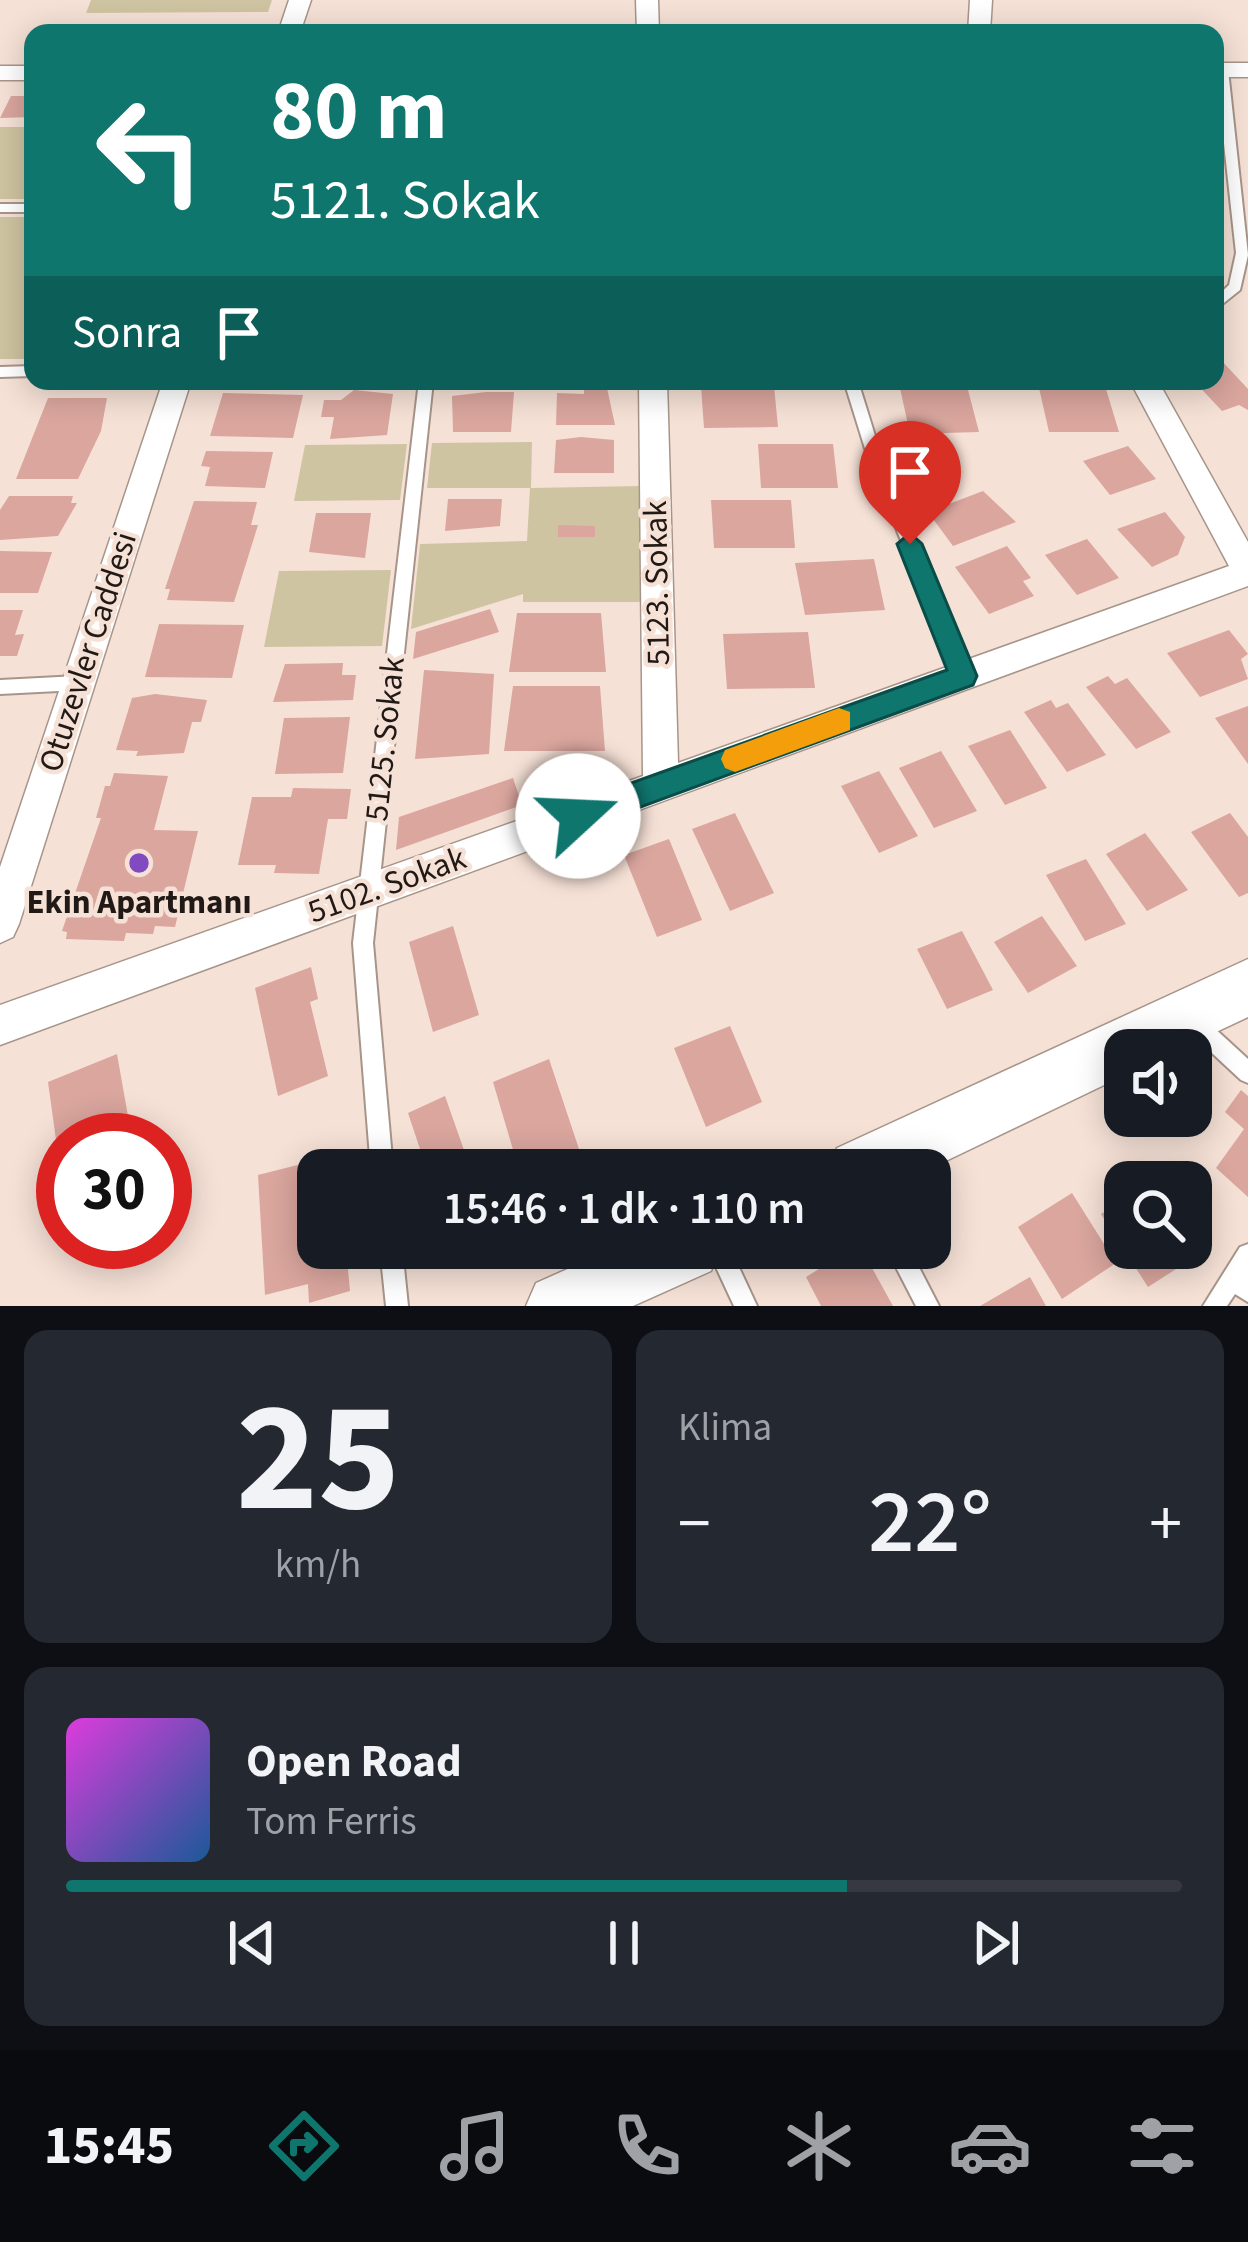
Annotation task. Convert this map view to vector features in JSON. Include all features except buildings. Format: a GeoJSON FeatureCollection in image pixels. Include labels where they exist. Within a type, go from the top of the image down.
{"type":"FeatureCollection","features":[{"type":"Feature","properties":{"kind":"main road"},"geometry":{"type":"LineString","coordinates":[[904,1149],[1248,987]]}},
{"type":"Feature","properties":{"kind":"main road"},"geometry":{"type":"LineString","coordinates":[[560,1306],[642,1269]]}},
{"type":"Feature","properties":{"kind":"street","name":"Otuzevler Caddesi"},"geometry":{"type":"LineString","coordinates":[[0,924],[173,390]]}},
{"type":"Feature","properties":{"kind":"street","name":"5123. Sokak"},"geometry":{"type":"LineString","coordinates":[[653,390],[662,786]]}},
{"type":"Feature","properties":{"kind":"street"},"geometry":{"type":"LineString","coordinates":[[1149,390],[1248,572]]}},
{"type":"Feature","properties":{"kind":"street","name":"5102. Sokak"},"geometry":{"type":"LineString","coordinates":[[0,1025],[1248,572]]}},
{"type":"Feature","properties":{"kind":"lane"},"geometry":{"type":"LineString","coordinates":[[1224,116],[1242,254],[1235,287],[1224,297]]}},
{"type":"Feature","properties":{"kind":"lane","name":"5125. Sokak"},"geometry":{"type":"LineString","coordinates":[[380,1149],[363,995],[368,892],[425,390]]}},
{"type":"Feature","properties":{"kind":"lane"},"geometry":{"type":"LineString","coordinates":[[854,390],[874,455],[963,676]]}},
{"type":"Feature","properties":{"kind":"lane"},"geometry":{"type":"LineString","coordinates":[[0,687],[78,683]]}},
{"type":"Feature","properties":{"kind":"lane"},"geometry":{"type":"LineString","coordinates":[[1187,1016],[1248,1073]]}},
{"type":"Feature","properties":{"kind":"lane"},"geometry":{"type":"LineString","coordinates":[[1214,1306],[1241,1284],[1248,1255]]}},
{"type":"Feature","properties":{"kind":"lane"},"geometry":{"type":"LineString","coordinates":[[394,1269],[398,1306]]}},
{"type":"Feature","properties":{"kind":"lane"},"geometry":{"type":"LineString","coordinates":[[728,1269],[746,1306]]}},
{"type":"Feature","properties":{"kind":"lane"},"geometry":{"type":"LineString","coordinates":[[908,1269],[928,1306]]}},
{"type":"Feature","properties":{"kind":"shaded area"},"geometry":{"type":"Polygon","coordinates":[[[91,0],[272,0],[268,12],[86,13],[91,0]]]}},
{"type":"Feature","properties":{"kind":"shaded area"},"geometry":{"type":"Polygon","coordinates":[[[0,127],[24,127],[24,199],[0,199],[0,127]]]}},
{"type":"Feature","properties":{"kind":"shaded area"},"geometry":{"type":"Polygon","coordinates":[[[0,217],[24,217],[24,359],[0,359],[0,217]]]}},
{"type":"Feature","properties":{"kind":"shaded area"},"geometry":{"type":"Polygon","coordinates":[[[532,442],[531,488],[641,486],[641,602],[523,602],[523,594],[411,629],[420,544],[527,541],[530,488],[427,488],[432,443],[532,442]]]}},
{"type":"Feature","properties":{"kind":"shaded area"},"geometry":{"type":"Polygon","coordinates":[[[407,444],[400,500],[294,501],[305,445],[407,444]]]}},
{"type":"Feature","properties":{"kind":"shaded area"},"geometry":{"type":"Polygon","coordinates":[[[391,570],[382,646],[264,647],[279,571],[391,570]]]}},
{"type":"Feature","properties":{"kind":"slow traffic"},"geometry":{"type":"LineString","coordinates":[[735,759],[839,721]]}},
{"type":"Feature","properties":{"kind":"place","name":"Ekin Apartmanı"},"geometry":{"type":"Point","coordinates":[139,863]}},
{"type":"Feature","properties":{"kind":"route"},"geometry":{"type":"LineString","coordinates":[[578,816],[963,676],[910,544]]}}]}
